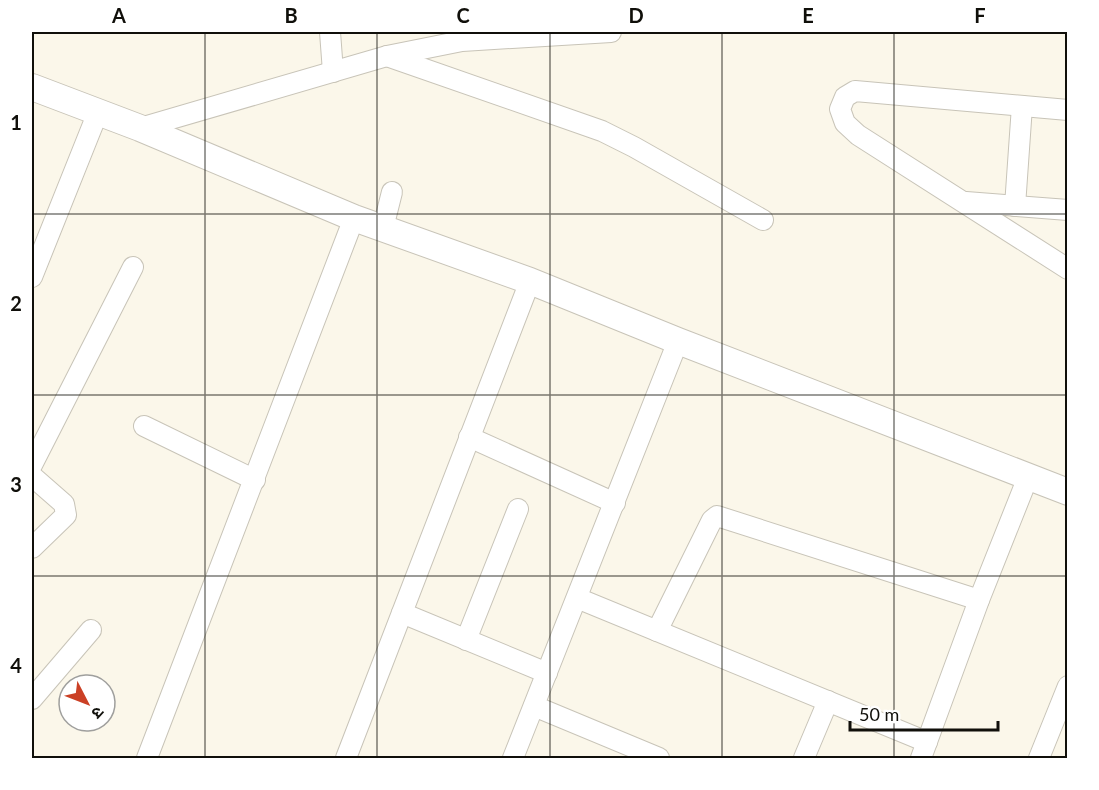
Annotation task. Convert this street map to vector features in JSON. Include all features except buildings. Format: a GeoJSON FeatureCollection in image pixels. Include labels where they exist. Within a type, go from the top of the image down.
{"type":"FeatureCollection","features":[{"type":"Feature","properties":{"kind":"main road"},"geometry":{"type":"LineString","coordinates":[[32,87],[140,128],[354,218],[530,281],[678,341],[1068,492]]}},
{"type":"Feature","properties":{"kind":"street"},"geometry":{"type":"LineString","coordinates":[[330,32],[333,72]]}},
{"type":"Feature","properties":{"kind":"street"},"geometry":{"type":"LineString","coordinates":[[140,128],[387,56],[462,41],[611,32]]}},
{"type":"Feature","properties":{"kind":"street"},"geometry":{"type":"LineString","coordinates":[[387,56],[602,131],[763,220]]}},
{"type":"Feature","properties":{"kind":"street"},"geometry":{"type":"LineString","coordinates":[[1068,110],[855,91],[845,97],[840,109],[845,123],[858,135],[1068,269]]}},
{"type":"Feature","properties":{"kind":"street"},"geometry":{"type":"LineString","coordinates":[[1015,206],[1022,106]]}},
{"type":"Feature","properties":{"kind":"street"},"geometry":{"type":"LineString","coordinates":[[33,271],[98,112]]}},
{"type":"Feature","properties":{"kind":"street"},"geometry":{"type":"LineString","coordinates":[[383,228],[392,192]]}},
{"type":"Feature","properties":{"kind":"street"},"geometry":{"type":"LineString","coordinates":[[962,202],[1068,210]]}},
{"type":"Feature","properties":{"kind":"street"},"geometry":{"type":"LineString","coordinates":[[147,759],[354,218]]}},
{"type":"Feature","properties":{"kind":"street"},"geometry":{"type":"LineString","coordinates":[[32,465],[134,267]]}},
{"type":"Feature","properties":{"kind":"street"},"geometry":{"type":"LineString","coordinates":[[346,759],[530,281]]}},
{"type":"Feature","properties":{"kind":"street"},"geometry":{"type":"LineString","coordinates":[[513,759],[678,341]]}},
{"type":"Feature","properties":{"kind":"street"},"geometry":{"type":"LineString","coordinates":[[144,426],[255,480]]}},
{"type":"Feature","properties":{"kind":"street"},"geometry":{"type":"LineString","coordinates":[[469,437],[615,503]]}},
{"type":"Feature","properties":{"kind":"street"},"geometry":{"type":"LineString","coordinates":[[32,476],[64,504],[66,515],[32,548]]}},
{"type":"Feature","properties":{"kind":"street"},"geometry":{"type":"LineString","coordinates":[[577,598],[828,701],[924,750],[979,600],[1028,477]]}},
{"type":"Feature","properties":{"kind":"street"},"geometry":{"type":"LineString","coordinates":[[466,640],[518,508]]}},
{"type":"Feature","properties":{"kind":"street"},"geometry":{"type":"LineString","coordinates":[[657,631],[712,520],[717,516],[979,600]]}},
{"type":"Feature","properties":{"kind":"street"},"geometry":{"type":"LineString","coordinates":[[402,613],[547,673]]}},
{"type":"Feature","properties":{"kind":"street"},"geometry":{"type":"LineString","coordinates":[[32,699],[91,630]]}},
{"type":"Feature","properties":{"kind":"street"},"geometry":{"type":"LineString","coordinates":[[1039,759],[1068,686]]}},
{"type":"Feature","properties":{"kind":"street"},"geometry":{"type":"LineString","coordinates":[[804,759],[828,701]]}},
{"type":"Feature","properties":{"kind":"street"},"geometry":{"type":"LineString","coordinates":[[534,706],[622,751],[658,759]]}}]}
